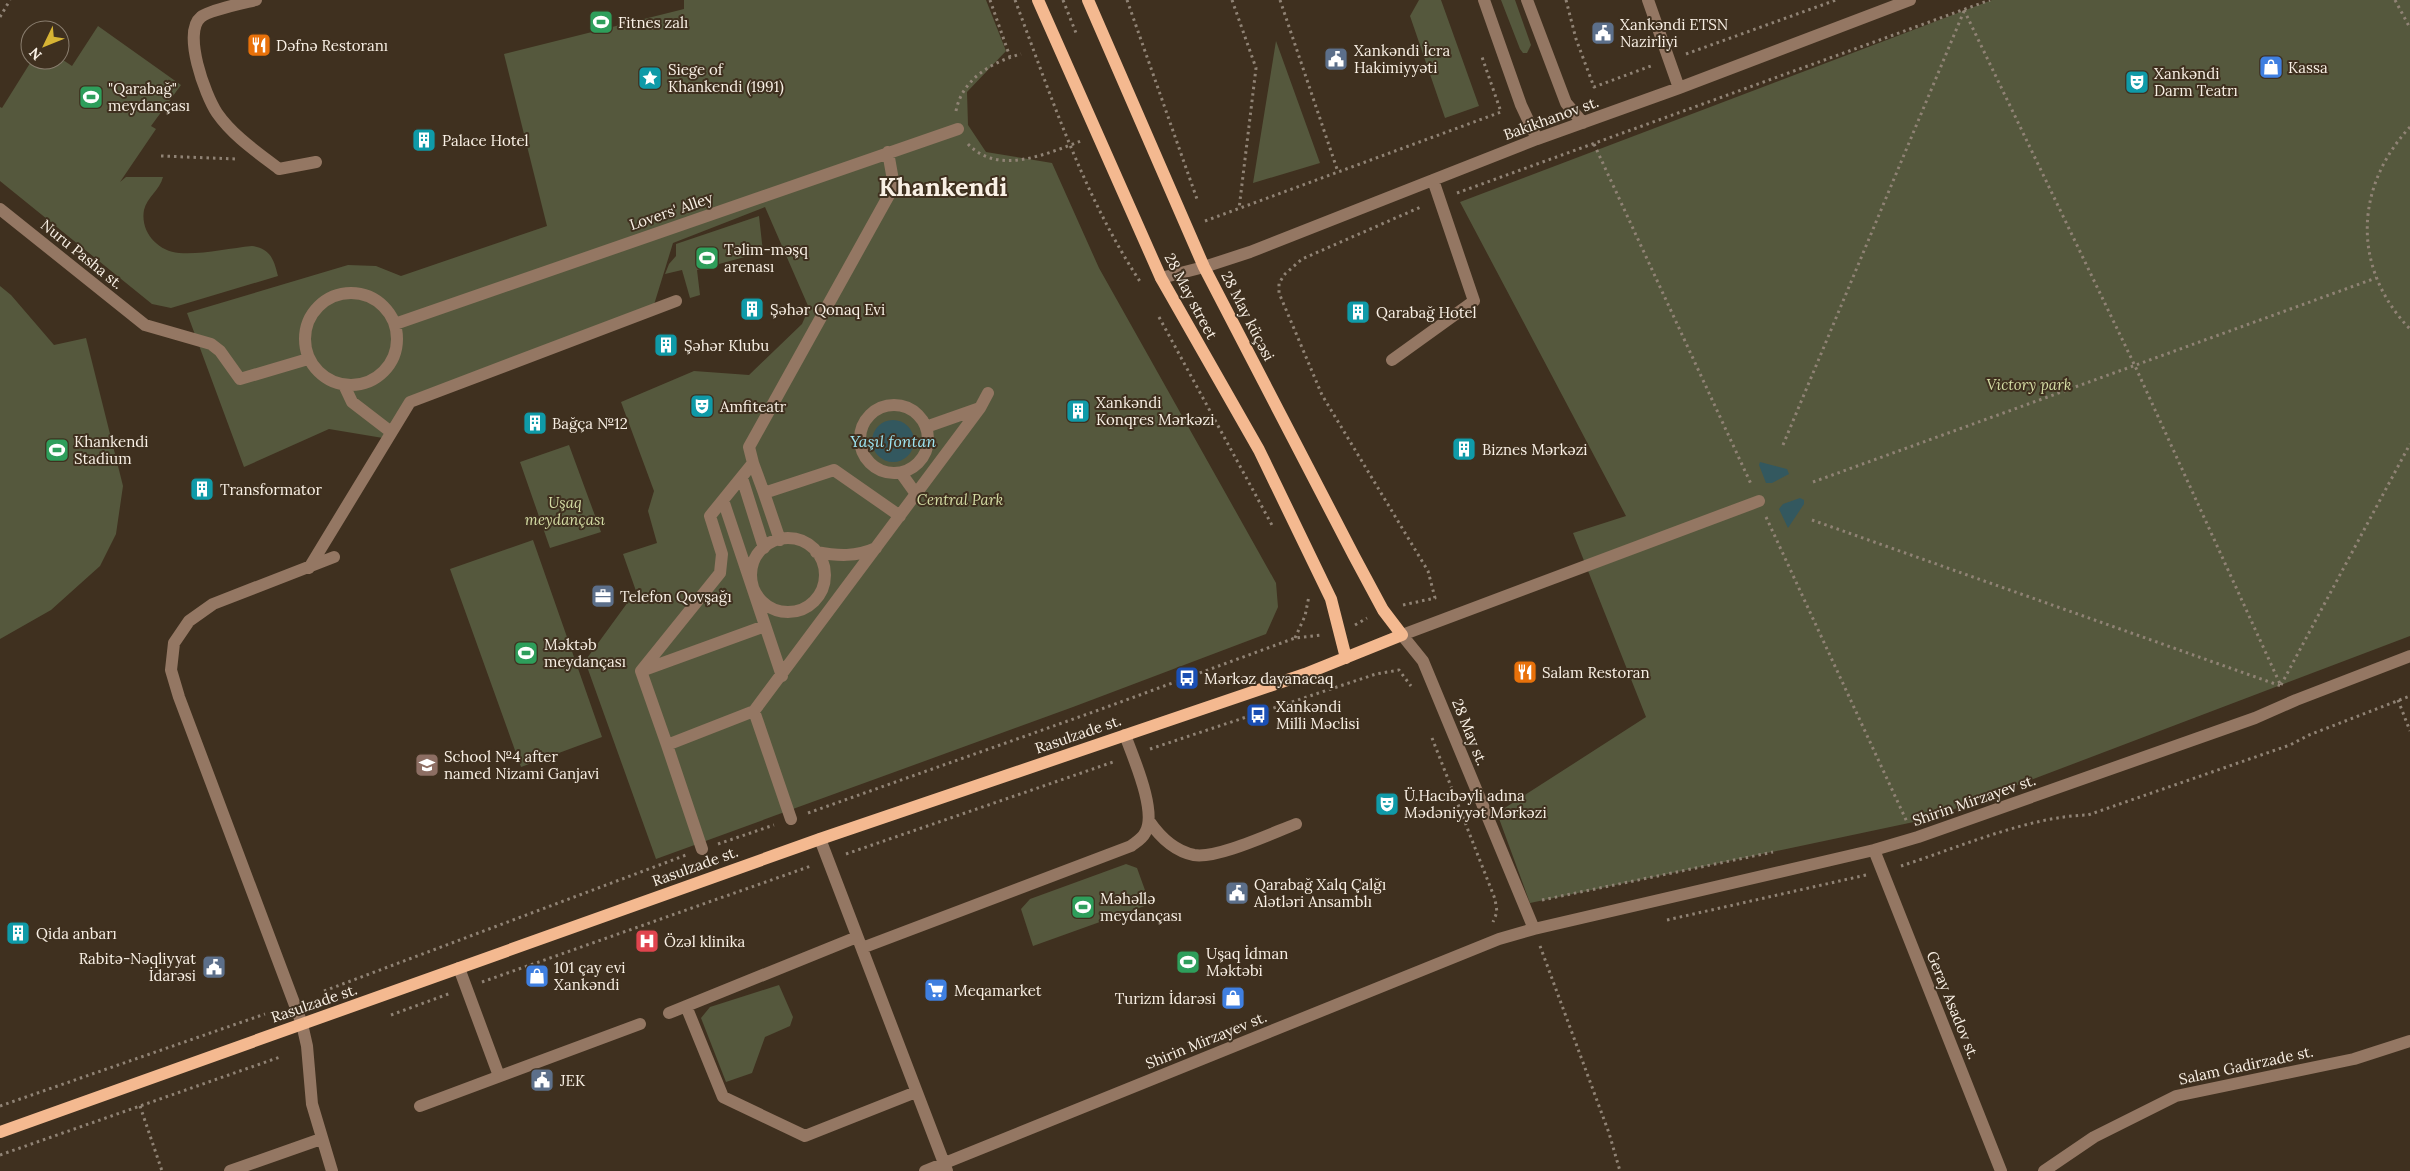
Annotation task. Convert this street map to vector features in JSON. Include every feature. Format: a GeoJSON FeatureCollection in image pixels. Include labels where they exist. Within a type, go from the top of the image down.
{"type":"FeatureCollection","features":[{"type":"Feature","properties":{"kind":"main road","name":"28 May street"},"geometry":{"type":"LineString","coordinates":[[1038,0],[1161,278],[1259,450],[1331,599],[1346,658]]}},
{"type":"Feature","properties":{"kind":"main road","name":"28 May küçəsi"},"geometry":{"type":"LineString","coordinates":[[1088,0],[1204,267],[1358,564],[1383,610],[1402,635]]}},
{"type":"Feature","properties":{"kind":"main road","name":"Rasulzade st."},"geometry":{"type":"LineString","coordinates":[[0,1132],[820,839],[1346,658],[1402,635]]}},
{"type":"Feature","properties":{"kind":"street"},"geometry":{"type":"LineString","coordinates":[[256,0],[202,16],[194,24],[192,43],[201,74],[216,112],[237,136],[279,169],[316,162]]}},
{"type":"Feature","properties":{"kind":"street"},"geometry":{"type":"LineString","coordinates":[[1484,0],[1521,105],[1537,140]]}},
{"type":"Feature","properties":{"kind":"street"},"geometry":{"type":"LineString","coordinates":[[1527,0],[1566,103],[1583,123]]}},
{"type":"Feature","properties":{"kind":"street"},"geometry":{"type":"LineString","coordinates":[[1648,0],[1679,88]]}},
{"type":"Feature","properties":{"kind":"street","name":"Bakikhanov st."},"geometry":{"type":"LineString","coordinates":[[1161,278],[1250,252],[1432,180],[1910,0]]}},
{"type":"Feature","properties":{"kind":"street","name":"Lovers' Alley"},"geometry":{"type":"LineString","coordinates":[[395,324],[888,152],[958,130]]}},
{"type":"Feature","properties":{"kind":"street"},"geometry":{"type":"LineString","coordinates":[[780,540],[749,447],[894,186],[888,152]]}},
{"type":"Feature","properties":{"kind":"street"},"geometry":{"type":"LineString","coordinates":[[1392,360],[1474,301],[1432,180]]}},
{"type":"Feature","properties":{"kind":"street","name":"Nuru Pasha st."},"geometry":{"type":"LineString","coordinates":[[0,209],[144,325],[211,344],[220,350],[240,379],[308,359]]}},
{"type":"Feature","properties":{"kind":"street"},"geometry":{"type":"LineString","coordinates":[[350,293],[364,295],[380,303],[395,324],[398,340],[395,356],[387,369],[368,382],[344,384],[330,379],[308,359],[306,327],[322,303],[335,296],[350,293]]}},
{"type":"Feature","properties":{"kind":"street"},"geometry":{"type":"LineString","coordinates":[[308,568],[410,402],[676,301]]}},
{"type":"Feature","properties":{"kind":"street"},"geometry":{"type":"LineString","coordinates":[[344,384],[352,402],[391,432]]}},
{"type":"Feature","properties":{"kind":"street"},"geometry":{"type":"LineString","coordinates":[[667,745],[754,711],[782,676],[980,408],[988,393]]}},
{"type":"Feature","properties":{"kind":"street"},"geometry":{"type":"LineString","coordinates":[[893,405],[903,406],[920,417],[926,427],[928,441],[924,455],[911,469],[901,473],[881,471],[865,458],[860,438],[867,419],[883,407],[893,405]]}},
{"type":"Feature","properties":{"kind":"street"},"geometry":{"type":"LineString","coordinates":[[926,427],[980,408]]}},
{"type":"Feature","properties":{"kind":"street"},"geometry":{"type":"LineString","coordinates":[[641,671],[720,573],[722,554],[710,516],[753,463]]}},
{"type":"Feature","properties":{"kind":"street"},"geometry":{"type":"LineString","coordinates":[[764,493],[834,470],[900,516]]}},
{"type":"Feature","properties":{"kind":"street"},"geometry":{"type":"LineString","coordinates":[[901,473],[916,494]]}},
{"type":"Feature","properties":{"kind":"street"},"geometry":{"type":"LineString","coordinates":[[742,478],[764,548]]}},
{"type":"Feature","properties":{"kind":"street"},"geometry":{"type":"LineString","coordinates":[[723,500],[782,676]]}},
{"type":"Feature","properties":{"kind":"street"},"geometry":{"type":"LineString","coordinates":[[1402,635],[1759,502]]}},
{"type":"Feature","properties":{"kind":"street"},"geometry":{"type":"LineString","coordinates":[[795,539],[807,544],[816,552],[824,573],[824,585],[811,604],[801,610],[790,612],[778,611],[768,606],[752,587],[754,561],[764,548],[780,540],[795,539]]}},
{"type":"Feature","properties":{"kind":"street"},"geometry":{"type":"LineString","coordinates":[[816,552],[838,556],[854,555],[876,548]]}},
{"type":"Feature","properties":{"kind":"street"},"geometry":{"type":"LineString","coordinates":[[332,1171],[312,1104],[307,1046],[302,1024],[179,697],[171,670],[174,643],[189,621],[212,604],[334,557]]}},
{"type":"Feature","properties":{"kind":"street"},"geometry":{"type":"LineString","coordinates":[[641,671],[765,626]]}},
{"type":"Feature","properties":{"kind":"street","name":"28 May st."},"geometry":{"type":"LineString","coordinates":[[1402,635],[1423,661],[1534,929]]}},
{"type":"Feature","properties":{"kind":"street","name":"Shirin Mirzayev st."},"geometry":{"type":"LineString","coordinates":[[924,1171],[945,1167],[1499,939],[1534,929],[1874,850],[1918,837],[2255,718],[2410,656]]}},
{"type":"Feature","properties":{"kind":"street"},"geometry":{"type":"LineString","coordinates":[[641,671],[702,849]]}},
{"type":"Feature","properties":{"kind":"street"},"geometry":{"type":"LineString","coordinates":[[754,711],[791,819]]}},
{"type":"Feature","properties":{"kind":"street"},"geometry":{"type":"LineString","coordinates":[[669,1012],[1131,846],[1146,832],[1149,821],[1148,808],[1125,735]]}},
{"type":"Feature","properties":{"kind":"street"},"geometry":{"type":"LineString","coordinates":[[1149,821],[1158,834],[1173,846],[1195,855],[1217,853],[1296,824]]}},
{"type":"Feature","properties":{"kind":"street"},"geometry":{"type":"LineString","coordinates":[[820,839],[945,1167]]}},
{"type":"Feature","properties":{"kind":"street","name":"Geray Asadov st."},"geometry":{"type":"LineString","coordinates":[[1874,850],[2001,1171]]}},
{"type":"Feature","properties":{"kind":"street"},"geometry":{"type":"LineString","coordinates":[[459,968],[499,1076]]}},
{"type":"Feature","properties":{"kind":"street"},"geometry":{"type":"LineString","coordinates":[[686,1006],[723,1097],[805,1136],[916,1092]]}},
{"type":"Feature","properties":{"kind":"street"},"geometry":{"type":"LineString","coordinates":[[420,1106],[640,1024]]}},
{"type":"Feature","properties":{"kind":"street","name":"Salam Gadirzade st."},"geometry":{"type":"LineString","coordinates":[[2044,1171],[2094,1137],[2176,1096],[2354,1059],[2410,1041]]}},
{"type":"Feature","properties":{"kind":"street"},"geometry":{"type":"LineString","coordinates":[[230,1171],[321,1139]]}},
{"type":"Feature","properties":{"kind":"street"},"geometry":{"type":"LineString","coordinates":[[1992,1149],[1993,1171]]}},
{"type":"Feature","properties":{"kind":"path"},"geometry":{"type":"LineString","coordinates":[[0,17],[10,0]]}},
{"type":"Feature","properties":{"kind":"path"},"geometry":{"type":"LineString","coordinates":[[990,0],[1010,57]]}},
{"type":"Feature","properties":{"kind":"path"},"geometry":{"type":"LineString","coordinates":[[1015,0],[1069,145],[1123,257],[1142,286]]}},
{"type":"Feature","properties":{"kind":"path"},"geometry":{"type":"LineString","coordinates":[[1127,0],[1205,221]]}},
{"type":"Feature","properties":{"kind":"path"},"geometry":{"type":"LineString","coordinates":[[1232,0],[1256,68],[1239,209]]}},
{"type":"Feature","properties":{"kind":"path"},"geometry":{"type":"LineString","coordinates":[[1280,0],[1338,172]]}},
{"type":"Feature","properties":{"kind":"path"},"geometry":{"type":"LineString","coordinates":[[1434,598],[1428,571],[1322,395],[1279,293],[1279,283],[1286,274],[1302,259],[1439,200],[1990,0]]}},
{"type":"Feature","properties":{"kind":"path"},"geometry":{"type":"LineString","coordinates":[[2395,0],[2410,28]]}},
{"type":"Feature","properties":{"kind":"path"},"geometry":{"type":"LineString","coordinates":[[1964,10],[2135,366],[2281,686]]}},
{"type":"Feature","properties":{"kind":"path"},"geometry":{"type":"LineString","coordinates":[[1783,445],[1964,10]]}},
{"type":"Feature","properties":{"kind":"path"},"geometry":{"type":"LineString","coordinates":[[1021,54],[1010,57],[986,69],[966,87],[958,98],[956,111],[958,130],[973,149],[984,157],[998,161],[1017,161],[1054,150]]}},
{"type":"Feature","properties":{"kind":"path"},"geometry":{"type":"LineString","coordinates":[[1186,228],[1501,112],[1482,56]]}},
{"type":"Feature","properties":{"kind":"path"},"geometry":{"type":"LineString","coordinates":[[2410,127],[2394,145],[2382,165],[2373,186],[2368,209],[2367,232],[2370,256],[2376,278],[2386,299],[2410,329]]}},
{"type":"Feature","properties":{"kind":"path"},"geometry":{"type":"LineString","coordinates":[[1594,144],[1908,824]]}},
{"type":"Feature","properties":{"kind":"path"},"geometry":{"type":"LineString","coordinates":[[161,156],[250,159],[259,153]]}},
{"type":"Feature","properties":{"kind":"path"},"geometry":{"type":"LineString","coordinates":[[1813,482],[2376,278]]}},
{"type":"Feature","properties":{"kind":"path"},"geometry":{"type":"LineString","coordinates":[[1156,311],[1277,534]]}},
{"type":"Feature","properties":{"kind":"path"},"geometry":{"type":"LineString","coordinates":[[2281,686],[2410,444]]}},
{"type":"Feature","properties":{"kind":"path"},"geometry":{"type":"LineString","coordinates":[[1812,520],[2281,686]]}},
{"type":"Feature","properties":{"kind":"path"},"geometry":{"type":"LineString","coordinates":[[1295,638],[1305,616],[1310,594]]}},
{"type":"Feature","properties":{"kind":"path"},"geometry":{"type":"LineString","coordinates":[[1312,696],[1376,674],[1399,670],[1412,687]]}},
{"type":"Feature","properties":{"kind":"path"},"geometry":{"type":"LineString","coordinates":[[2272,690],[2290,683]]}},
{"type":"Feature","properties":{"kind":"path"},"geometry":{"type":"LineString","coordinates":[[2398,700],[2410,732]]}},
{"type":"Feature","properties":{"kind":"path"},"geometry":{"type":"LineString","coordinates":[[1430,733],[1495,899],[1497,912],[1493,922],[1499,939]]}},
{"type":"Feature","properties":{"kind":"path"},"geometry":{"type":"LineString","coordinates":[[1898,826],[1914,822]]}},
{"type":"Feature","properties":{"kind":"path"},"geometry":{"type":"LineString","coordinates":[[1540,901],[1782,850]]}},
{"type":"Feature","properties":{"kind":"path"},"geometry":{"type":"LineString","coordinates":[[1534,929],[1610,1133],[1620,1171]]}},
{"type":"Feature","properties":{"kind":"path"},"geometry":{"type":"LineString","coordinates":[[0,1106],[265,1014]]}},
{"type":"Feature","properties":{"kind":"path"},"geometry":{"type":"LineString","coordinates":[[0,1156],[280,1057]]}},
{"type":"Feature","properties":{"kind":"path"},"geometry":{"type":"LineString","coordinates":[[140,1106],[162,1171]]}},
{"type":"Feature","properties":{"kind":"green space","name":"Central Park"},"geometry":{"type":"Polygon","coordinates":[[[684,0],[986,0],[1006,51],[967,92],[968,125],[986,152],[1052,163],[1099,268],[1276,583],[1278,607],[1266,634],[1073,707],[656,859],[585,661],[636,591],[623,554],[657,543],[648,511],[654,491],[621,402],[694,371],[749,375],[802,324],[809,308],[765,207],[673,243],[653,308],[408,402],[383,438],[329,429],[244,467],[187,313],[348,265],[376,266],[401,276],[547,226],[504,54],[684,9],[684,0]]]}},
{"type":"Feature","properties":{"kind":"green space"},"geometry":{"type":"Polygon","coordinates":[[[1419,0],[1441,0],[1479,106],[1445,118],[1410,16],[1419,0]]]}},
{"type":"Feature","properties":{"kind":"green space"},"geometry":{"type":"Polygon","coordinates":[[[1501,0],[1515,0],[1531,45],[1527,53],[1523,53],[1520,49],[1501,0]]]}},
{"type":"Feature","properties":{"kind":"green space","name":"Victory park"},"geometry":{"type":"Polygon","coordinates":[[[1992,0],[2410,0],[2410,636],[1928,819],[1530,903],[1497,813],[1646,717],[1573,533],[1626,516],[1460,202],[1992,0]]]}},
{"type":"Feature","properties":{"kind":"green space"},"geometry":{"type":"Polygon","coordinates":[[[98,26],[181,85],[151,126],[156,129],[120,182],[126,177],[163,177],[146,205],[143,218],[152,239],[164,249],[188,253],[252,246],[258,247],[271,256],[278,276],[171,308],[152,304],[0,181],[0,107],[2,108],[26,70],[70,70],[70,65],[72,66],[98,26]]]}},
{"type":"Feature","properties":{"kind":"green space"},"geometry":{"type":"Polygon","coordinates":[[[1276,41],[1320,163],[1253,183],[1276,41]]]}},
{"type":"Feature","properties":{"kind":"green space","name":"Təlim-məşq arenası"},"geometry":{"type":"Polygon","coordinates":[[[759,216],[763,252],[697,270],[700,295],[690,298],[682,270],[665,274],[669,264],[676,256],[676,244],[759,216]]]}},
{"type":"Feature","properties":{"kind":"green space","name":"Khankendi Stadium"},"geometry":{"type":"Polygon","coordinates":[[[0,286],[11,295],[54,345],[86,338],[123,486],[116,534],[100,566],[51,610],[0,639],[0,286]]]}},
{"type":"Feature","properties":{"kind":"green space","name":"Uşaq meydançası"},"geometry":{"type":"Polygon","coordinates":[[[569,445],[601,532],[550,548],[520,462],[569,445]]]}},
{"type":"Feature","properties":{"kind":"green space","name":"Məktəb meydançası"},"geometry":{"type":"Polygon","coordinates":[[[533,540],[602,737],[521,767],[450,569],[533,540]]]}},
{"type":"Feature","properties":{"kind":"green space","name":"Məhəllə meydançası"},"geometry":{"type":"Polygon","coordinates":[[[1126,864],[1137,868],[1150,904],[1033,946],[1021,909],[1030,899],[1126,864]]]}},
{"type":"Feature","properties":{"kind":"green space"},"geometry":{"type":"Polygon","coordinates":[[[779,985],[793,1017],[790,1026],[765,1037],[752,1073],[726,1082],[701,1018],[710,1007],[779,985]]]}},
{"type":"Feature","properties":{"kind":"water","name":"Yaşıl fontan"},"geometry":{"type":"Polygon","coordinates":[[[897,420],[905,423],[911,429],[914,441],[911,453],[905,459],[889,462],[881,459],[875,453],[872,437],[875,429],[881,423],[897,420]]]}},
{"type":"Feature","properties":{"kind":"water"},"geometry":{"type":"Polygon","coordinates":[[[1760,462],[1787,469],[1789,474],[1772,483],[1766,483],[1759,465],[1760,462]]]}},
{"type":"Feature","properties":{"kind":"water"},"geometry":{"type":"Polygon","coordinates":[[[1800,498],[1804,500],[1804,504],[1788,528],[1779,509],[1783,504],[1800,498]]]}},
{"type":"Feature","properties":{"kind":"place","name":"Fitnes zalı"},"geometry":{"type":"Point","coordinates":[601,22]}},
{"type":"Feature","properties":{"kind":"place","name":"Xankəndi ETSN Nazirliyi"},"geometry":{"type":"Point","coordinates":[1603,33]}},
{"type":"Feature","properties":{"kind":"place","name":"Dəfnə Restoranı"},"geometry":{"type":"Point","coordinates":[259,45]}},
{"type":"Feature","properties":{"kind":"place","name":"Xankəndi İcra Hakimiyyəti"},"geometry":{"type":"Point","coordinates":[1336,59]}},
{"type":"Feature","properties":{"kind":"place","name":"Kassa"},"geometry":{"type":"Point","coordinates":[2271,67]}},
{"type":"Feature","properties":{"kind":"place","name":"Siege of Khankendi (1991)"},"geometry":{"type":"Point","coordinates":[650,78]}},
{"type":"Feature","properties":{"kind":"place","name":"Xankəndi Darm Teatrı"},"geometry":{"type":"Point","coordinates":[2137,82]}},
{"type":"Feature","properties":{"kind":"place","name":"\"Qarabağ\" meydançası"},"geometry":{"type":"Point","coordinates":[91,97]}},
{"type":"Feature","properties":{"kind":"place","name":"Palace Hotel"},"geometry":{"type":"Point","coordinates":[424,140]}},
{"type":"Feature","properties":{"kind":"place","name":"Təlim-məşq arenası"},"geometry":{"type":"Point","coordinates":[707,258]}},
{"type":"Feature","properties":{"kind":"place","name":"Şəhər Qonaq Evi"},"geometry":{"type":"Point","coordinates":[752,309]}},
{"type":"Feature","properties":{"kind":"place","name":"Qarabağ Hotel"},"geometry":{"type":"Point","coordinates":[1358,312]}},
{"type":"Feature","properties":{"kind":"place","name":"Şəhər Klubu"},"geometry":{"type":"Point","coordinates":[666,345]}},
{"type":"Feature","properties":{"kind":"place","name":"Amfiteatr"},"geometry":{"type":"Point","coordinates":[702,406]}},
{"type":"Feature","properties":{"kind":"place","name":"Xankəndi Konqres Mərkəzi"},"geometry":{"type":"Point","coordinates":[1078,411]}},
{"type":"Feature","properties":{"kind":"place","name":"Bağça №12"},"geometry":{"type":"Point","coordinates":[535,423]}},
{"type":"Feature","properties":{"kind":"place","name":"Biznes Mərkəzi"},"geometry":{"type":"Point","coordinates":[1464,449]}},
{"type":"Feature","properties":{"kind":"place","name":"Khankendi Stadium"},"geometry":{"type":"Point","coordinates":[57,450]}},
{"type":"Feature","properties":{"kind":"place","name":"Transformator"},"geometry":{"type":"Point","coordinates":[202,489]}},
{"type":"Feature","properties":{"kind":"place","name":"Telefon Qovşağı"},"geometry":{"type":"Point","coordinates":[603,596]}},
{"type":"Feature","properties":{"kind":"place","name":"Məktəb meydançası"},"geometry":{"type":"Point","coordinates":[526,653]}},
{"type":"Feature","properties":{"kind":"place","name":"Salam Restoran"},"geometry":{"type":"Point","coordinates":[1525,672]}},
{"type":"Feature","properties":{"kind":"place","name":"Mərkəz dayanacaq"},"geometry":{"type":"Point","coordinates":[1187,678]}},
{"type":"Feature","properties":{"kind":"place","name":"Xankəndi Milli Məclisi"},"geometry":{"type":"Point","coordinates":[1258,715]}},
{"type":"Feature","properties":{"kind":"place","name":"School №4 after named Nizami Ganjavi"},"geometry":{"type":"Point","coordinates":[427,765]}},
{"type":"Feature","properties":{"kind":"place","name":"Ü.Hacıbəyli adına Mədəniyyət Mərkəzi"},"geometry":{"type":"Point","coordinates":[1387,804]}},
{"type":"Feature","properties":{"kind":"place","name":"Qarabağ Xalq Çalğı Alətləri Ansamblı"},"geometry":{"type":"Point","coordinates":[1237,893]}},
{"type":"Feature","properties":{"kind":"place","name":"Məhəllə meydançası"},"geometry":{"type":"Point","coordinates":[1083,907]}},
{"type":"Feature","properties":{"kind":"place","name":"Qida anbarı"},"geometry":{"type":"Point","coordinates":[18,933]}},
{"type":"Feature","properties":{"kind":"place","name":"Özəl klinika"},"geometry":{"type":"Point","coordinates":[647,941]}},
{"type":"Feature","properties":{"kind":"place","name":"Uşaq İdman Məktəbi"},"geometry":{"type":"Point","coordinates":[1188,962]}},
{"type":"Feature","properties":{"kind":"place","name":"Rabitə-Nəqliyyat İdarəsi"},"geometry":{"type":"Point","coordinates":[214,967]}},
{"type":"Feature","properties":{"kind":"place","name":"101 çay evi Xankəndi"},"geometry":{"type":"Point","coordinates":[537,976]}},
{"type":"Feature","properties":{"kind":"place","name":"Meqamarket"},"geometry":{"type":"Point","coordinates":[936,990]}},
{"type":"Feature","properties":{"kind":"place","name":"Turizm İdarəsi"},"geometry":{"type":"Point","coordinates":[1233,998]}},
{"type":"Feature","properties":{"kind":"place","name":"JEK"},"geometry":{"type":"Point","coordinates":[542,1080]}},
{"type":"Feature","properties":{"kind":"district","name":"Khankendi"},"geometry":{"type":"Point","coordinates":[943,187]}}]}
